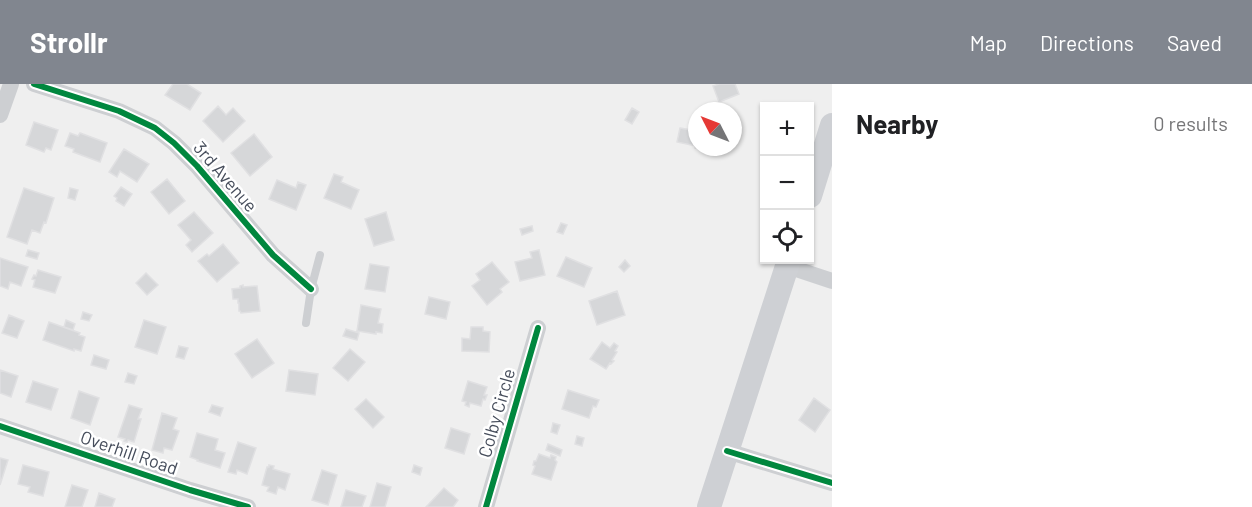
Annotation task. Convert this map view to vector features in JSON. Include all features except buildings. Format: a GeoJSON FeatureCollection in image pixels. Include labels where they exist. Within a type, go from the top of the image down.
{"type":"FeatureCollection","features":[{"type":"Feature","properties":{"kind":"main road"},"geometry":{"type":"LineString","coordinates":[[814,183],[832,125]]}},
{"type":"Feature","properties":{"kind":"main road"},"geometry":{"type":"LineString","coordinates":[[709,507],[788,264]]}},
{"type":"Feature","properties":{"kind":"street"},"geometry":{"type":"LineString","coordinates":[[0,115],[11,84]]}},
{"type":"Feature","properties":{"kind":"street","name":"3rd Avenue"},"geometry":{"type":"LineString","coordinates":[[34,84],[119,111],[155,128],[197,166],[273,255],[311,289]]}},
{"type":"Feature","properties":{"kind":"street"},"geometry":{"type":"LineString","coordinates":[[790,264],[832,281]]}},
{"type":"Feature","properties":{"kind":"street","name":"Colby Circle"},"geometry":{"type":"LineString","coordinates":[[486,507],[537,328]]}},
{"type":"Feature","properties":{"kind":"street","name":"Overhill Road"},"geometry":{"type":"LineString","coordinates":[[0,426],[190,490],[248,507]]}},
{"type":"Feature","properties":{"kind":"street"},"geometry":{"type":"LineString","coordinates":[[727,451],[832,483]]}},
{"type":"Feature","properties":{"kind":"lane"},"geometry":{"type":"LineString","coordinates":[[306,323],[311,289],[320,255]]}},
{"type":"Feature","properties":{"kind":"cycle path"},"geometry":{"type":"LineString","coordinates":[[34,84],[119,111],[155,128],[197,166],[273,255],[311,289]]}},
{"type":"Feature","properties":{"kind":"cycle path"},"geometry":{"type":"LineString","coordinates":[[486,507],[538,328]]}},
{"type":"Feature","properties":{"kind":"cycle path"},"geometry":{"type":"LineString","coordinates":[[0,426],[190,490],[248,507]]}},
{"type":"Feature","properties":{"kind":"cycle path"},"geometry":{"type":"LineString","coordinates":[[727,451],[832,483]]}}]}
